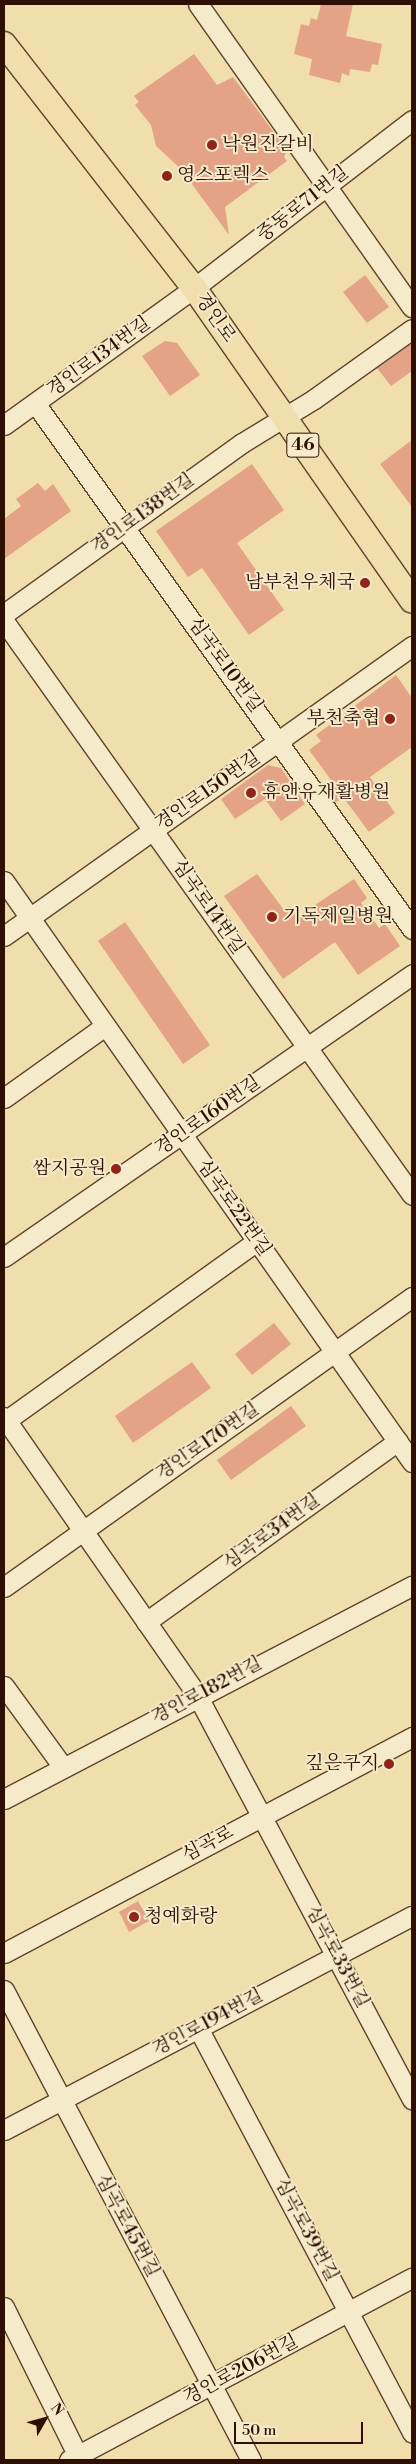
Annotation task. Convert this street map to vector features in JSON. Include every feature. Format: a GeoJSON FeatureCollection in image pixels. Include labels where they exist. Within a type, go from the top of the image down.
{"type":"FeatureCollection","features":[{"type":"Feature","properties":{"kind":"main road","name":"경인로"},"geometry":{"type":"LineString","coordinates":[[4,44],[194,288],[412,601]]}},
{"type":"Feature","properties":{"kind":"street"},"geometry":{"type":"LineString","coordinates":[[198,4],[412,308]]}},
{"type":"Feature","properties":{"kind":"street","name":"중동로71번길"},"geometry":{"type":"LineString","coordinates":[[194,288],[412,120]]}},
{"type":"Feature","properties":{"kind":"street","name":"경인로134번길"},"geometry":{"type":"LineString","coordinates":[[4,425],[194,288]]}},
{"type":"Feature","properties":{"kind":"street","name":"경인로138번길"},"geometry":{"type":"LineString","coordinates":[[4,614],[125,527],[412,329]]}},
{"type":"Feature","properties":{"kind":"street","name":"심곡로10번길"},"geometry":{"type":"LineString","coordinates":[[35,403],[412,929]]}},
{"type":"Feature","properties":{"kind":"street","name":"심곡로14번길"},"geometry":{"type":"LineString","coordinates":[[4,621],[412,1195]]}},
{"type":"Feature","properties":{"kind":"street","name":"경인로150번길"},"geometry":{"type":"LineString","coordinates":[[4,936],[412,646]]}},
{"type":"Feature","properties":{"kind":"street","name":"심곡로22번길"},"geometry":{"type":"LineString","coordinates":[[4,882],[412,1462]]}},
{"type":"Feature","properties":{"kind":"street","name":"경인로160번길"},"geometry":{"type":"LineString","coordinates":[[4,1257],[412,974]]}},
{"type":"Feature","properties":{"kind":"street"},"geometry":{"type":"LineString","coordinates":[[4,1098],[105,1026]]}},
{"type":"Feature","properties":{"kind":"street"},"geometry":{"type":"LineString","coordinates":[[257,1241],[4,1420],[197,1695],[264,1815]]}},
{"type":"Feature","properties":{"kind":"street","name":"경인로170번길"},"geometry":{"type":"LineString","coordinates":[[4,1587],[412,1297]]}},
{"type":"Feature","properties":{"kind":"street","name":"심곡로34번길"},"geometry":{"type":"LineString","coordinates":[[146,1622],[398,1441]]}},
{"type":"Feature","properties":{"kind":"street","name":"경인로182번길"},"geometry":{"type":"LineString","coordinates":[[4,1799],[197,1695],[412,1586]]}},
{"type":"Feature","properties":{"kind":"street"},"geometry":{"type":"LineString","coordinates":[[4,1686],[63,1767]]}},
{"type":"Feature","properties":{"kind":"street","name":"심곡로"},"geometry":{"type":"LineString","coordinates":[[4,1953],[412,1737]]}},
{"type":"Feature","properties":{"kind":"street","name":"심곡로33번길"},"geometry":{"type":"LineString","coordinates":[[264,1815],[412,2099]]}},
{"type":"Feature","properties":{"kind":"street","name":"경인로194번길"},"geometry":{"type":"LineString","coordinates":[[4,2130],[412,1916]]}},
{"type":"Feature","properties":{"kind":"street","name":"심곡로45번길"},"geometry":{"type":"LineString","coordinates":[[4,1990],[251,2460]]}},
{"type":"Feature","properties":{"kind":"street","name":"심곡로39번길"},"geometry":{"type":"LineString","coordinates":[[198,2028],[350,2311],[412,2433]]}},
{"type":"Feature","properties":{"kind":"street","name":"경인로206번길"},"geometry":{"type":"LineString","coordinates":[[75,2459],[412,2278]]}},
{"type":"Feature","properties":{"kind":"street"},"geometry":{"type":"LineString","coordinates":[[4,2307],[75,2459]]}},
{"type":"Feature","properties":{"kind":"building"},"geometry":{"type":"Polygon","coordinates":[[[321,4],[353,4],[346,36],[382,44],[378,65],[372,64],[370,72],[350,69],[349,76],[342,73],[340,83],[309,75],[312,59],[294,54],[301,24],[309,26],[311,18],[317,20],[321,4]]]}},
{"type":"Feature","properties":{"kind":"building"},"geometry":{"type":"Polygon","coordinates":[[[194,54],[217,85],[233,77],[287,150],[284,157],[287,161],[225,207],[229,235],[181,169],[156,146],[151,125],[135,105],[139,102],[134,96],[194,54]]]}},
{"type":"Feature","properties":{"kind":"building"},"geometry":{"type":"Polygon","coordinates":[[[365,275],[389,307],[367,323],[343,292],[365,275]]]}},
{"type":"Feature","properties":{"kind":"building"},"geometry":{"type":"Polygon","coordinates":[[[165,341],[177,343],[200,375],[170,396],[142,356],[165,341]]]}},
{"type":"Feature","properties":{"kind":"building"},"geometry":{"type":"Polygon","coordinates":[[[412,343],[412,371],[391,386],[377,368],[412,343]]]}},
{"type":"Feature","properties":{"kind":"building"},"geometry":{"type":"Polygon","coordinates":[[[412,440],[412,507],[380,464],[412,440]]]}},
{"type":"Feature","properties":{"kind":"building"},"geometry":{"type":"Polygon","coordinates":[[[252,464],[284,510],[237,543],[284,610],[249,635],[202,568],[188,577],[156,531],[252,464]]]}},
{"type":"Feature","properties":{"kind":"building"},"geometry":{"type":"Polygon","coordinates":[[[38,483],[45,491],[53,484],[71,511],[4,559],[4,519],[21,506],[16,499],[38,483]]]}},
{"type":"Feature","properties":{"kind":"building"},"geometry":{"type":"Polygon","coordinates":[[[396,675],[412,698],[412,747],[370,777],[395,813],[369,832],[343,797],[335,803],[326,790],[334,784],[309,750],[321,741],[316,735],[396,675]]]}},
{"type":"Feature","properties":{"kind":"building"},"geometry":{"type":"Polygon","coordinates":[[[268,765],[281,768],[305,804],[281,821],[265,799],[235,819],[221,799],[268,765]]]}},
{"type":"Feature","properties":{"kind":"building"},"geometry":{"type":"Polygon","coordinates":[[[257,874],[284,910],[290,906],[297,917],[354,879],[367,898],[361,903],[379,928],[385,924],[400,946],[358,975],[335,942],[283,979],[224,896],[257,874]]]}},
{"type":"Feature","properties":{"kind":"building"},"geometry":{"type":"Polygon","coordinates":[[[125,922],[210,1045],[183,1064],[98,941],[125,922]]]}},
{"type":"Feature","properties":{"kind":"building"},"geometry":{"type":"Polygon","coordinates":[[[274,1323],[291,1344],[252,1375],[235,1354],[274,1323]]]}},
{"type":"Feature","properties":{"kind":"building"},"geometry":{"type":"Polygon","coordinates":[[[192,1362],[211,1388],[133,1443],[115,1416],[192,1362]]]}},
{"type":"Feature","properties":{"kind":"building"},"geometry":{"type":"Polygon","coordinates":[[[291,1406],[306,1426],[231,1480],[217,1460],[291,1406]]]}},
{"type":"Feature","properties":{"kind":"building"},"geometry":{"type":"Polygon","coordinates":[[[138,1901],[149,1921],[129,1932],[119,1912],[138,1901]]]}},
{"type":"Feature","properties":{"kind":"place","name":"낙원진갈비"},"geometry":{"type":"Point","coordinates":[212,145]}},
{"type":"Feature","properties":{"kind":"place","name":"영스포렉스"},"geometry":{"type":"Point","coordinates":[167,176]}},
{"type":"Feature","properties":{"kind":"place","name":"남부천우체국"},"geometry":{"type":"Point","coordinates":[365,583]}},
{"type":"Feature","properties":{"kind":"place","name":"부천축협"},"geometry":{"type":"Point","coordinates":[390,719]}},
{"type":"Feature","properties":{"kind":"place","name":"휴앤유재활병원"},"geometry":{"type":"Point","coordinates":[251,793]}},
{"type":"Feature","properties":{"kind":"place","name":"기독제일병원"},"geometry":{"type":"Point","coordinates":[272,917]}},
{"type":"Feature","properties":{"kind":"place","name":"쌈지공원"},"geometry":{"type":"Point","coordinates":[116,1169]}},
{"type":"Feature","properties":{"kind":"place","name":"깊은구지"},"geometry":{"type":"Point","coordinates":[389,1764]}},
{"type":"Feature","properties":{"kind":"place","name":"청예화랑"},"geometry":{"type":"Point","coordinates":[134,1917]}}]}
